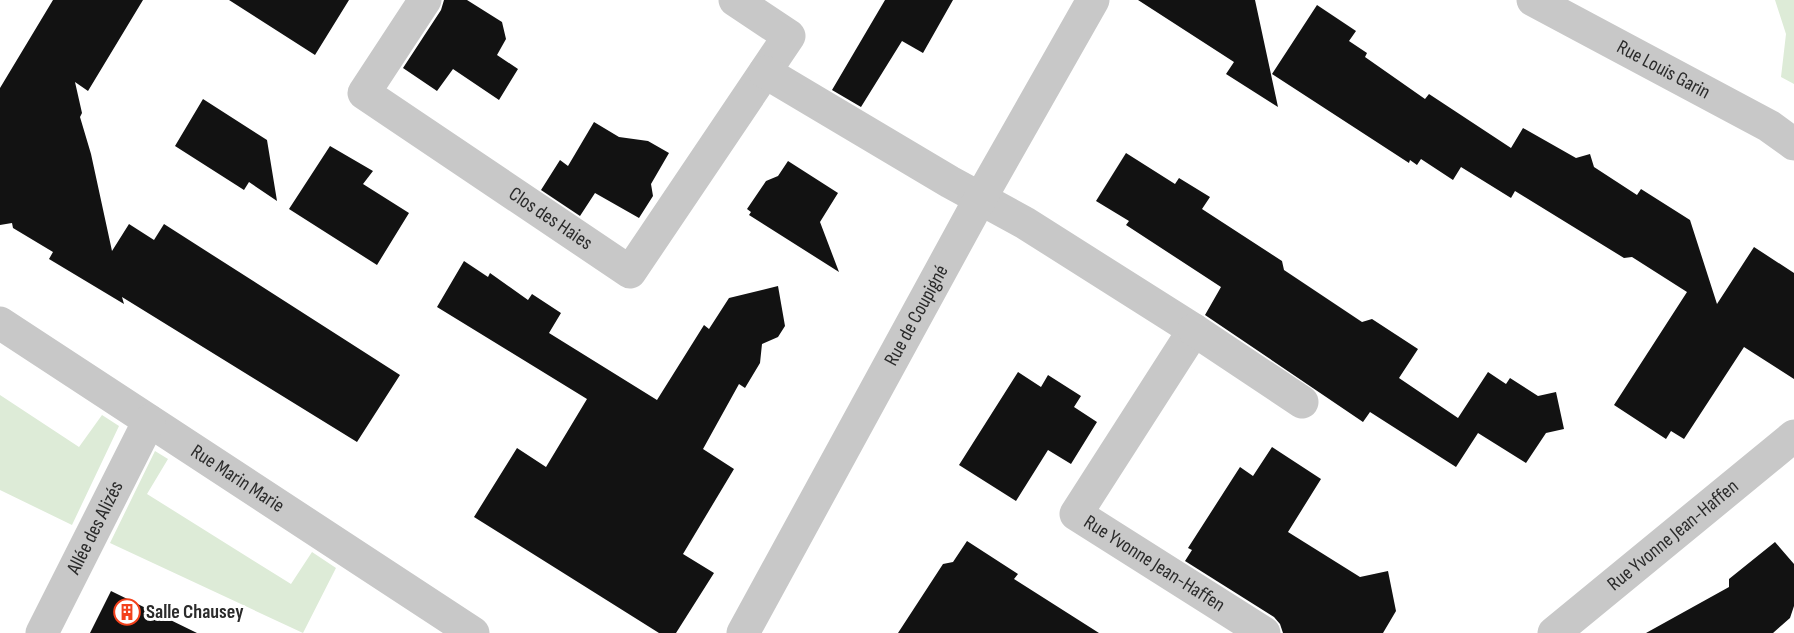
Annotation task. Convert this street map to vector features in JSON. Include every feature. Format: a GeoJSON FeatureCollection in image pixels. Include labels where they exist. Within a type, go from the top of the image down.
{"type":"FeatureCollection","features":[{"type":"Feature","properties":{"kind":"street","name":"Clos des Haies"},"geometry":{"type":"LineString","coordinates":[[425,0],[364,93],[630,272],[789,36],[735,0]]}},
{"type":"Feature","properties":{"kind":"street","name":"Rue de Coupigné"},"geometry":{"type":"LineString","coordinates":[[743,633],[980,198],[1093,0]]}},
{"type":"Feature","properties":{"kind":"street","name":"Rue Louis Garin"},"geometry":{"type":"LineString","coordinates":[[1533,0],[1769,126],[1794,144]]}},
{"type":"Feature","properties":{"kind":"street"},"geometry":{"type":"LineString","coordinates":[[765,72],[1025,223],[1194,330],[1302,402]]}},
{"type":"Feature","properties":{"kind":"street","name":"Rue Marin Marie"},"geometry":{"type":"LineString","coordinates":[[0,323],[473,633]]}},
{"type":"Feature","properties":{"kind":"street","name":"Rue Yvonne Jean-Haffen"},"geometry":{"type":"LineString","coordinates":[[1194,330],[1076,514],[1264,633]]}},
{"type":"Feature","properties":{"kind":"street","name":"Allée des Alizés"},"geometry":{"type":"LineString","coordinates":[[42,633],[149,421]]}},
{"type":"Feature","properties":{"kind":"street","name":"Rue Yvonne Jean-Haffen"},"geometry":{"type":"LineString","coordinates":[[1554,633],[1794,436]]}},
{"type":"Feature","properties":{"kind":"green space"},"geometry":{"type":"Polygon","coordinates":[[[1775,0],[1794,0],[1794,84],[1781,77],[1786,34],[1775,0]]]}},
{"type":"Feature","properties":{"kind":"green space"},"geometry":{"type":"Polygon","coordinates":[[[0,395],[79,447],[102,415],[119,426],[72,525],[0,490],[0,395]]]}},
{"type":"Feature","properties":{"kind":"green space"},"geometry":{"type":"Polygon","coordinates":[[[155,451],[168,459],[147,494],[291,584],[312,552],[336,568],[303,633],[110,543],[155,451]]]}},
{"type":"Feature","properties":{"kind":"building"},"geometry":{"type":"Polygon","coordinates":[[[53,0],[143,0],[88,91],[75,82],[82,113],[80,117],[91,154],[112,251],[129,224],[154,240],[164,224],[400,375],[357,442],[122,297],[124,304],[49,259],[53,252],[13,228],[12,223],[0,225],[0,88],[53,0]]]}},
{"type":"Feature","properties":{"kind":"building"},"geometry":{"type":"Polygon","coordinates":[[[229,0],[349,0],[315,55],[229,0]]]}},
{"type":"Feature","properties":{"kind":"building"},"geometry":{"type":"Polygon","coordinates":[[[444,0],[467,0],[502,22],[506,39],[497,55],[518,69],[499,100],[453,69],[437,91],[403,68],[441,10],[444,0]]]}},
{"type":"Feature","properties":{"kind":"building"},"geometry":{"type":"Polygon","coordinates":[[[885,0],[953,0],[923,53],[902,41],[861,107],[832,90],[885,0]]]}},
{"type":"Feature","properties":{"kind":"building"},"geometry":{"type":"Polygon","coordinates":[[[1138,0],[1255,0],[1278,107],[1226,74],[1234,62],[1138,0]]]}},
{"type":"Feature","properties":{"kind":"building"},"geometry":{"type":"Polygon","coordinates":[[[1317,5],[1356,31],[1349,41],[1367,53],[1365,57],[1425,99],[1429,94],[1511,148],[1523,128],[1576,158],[1590,154],[1594,167],[1637,195],[1641,189],[1690,220],[1717,304],[1754,247],[1794,273],[1794,379],[1744,347],[1684,439],[1671,431],[1666,439],[1614,405],[1687,292],[1632,257],[1624,258],[1515,191],[1511,198],[1461,167],[1453,180],[1421,159],[1417,165],[1410,160],[1409,163],[1272,74],[1317,5]]]}},
{"type":"Feature","properties":{"kind":"building"},"geometry":{"type":"Polygon","coordinates":[[[203,99],[267,140],[277,201],[249,182],[244,190],[175,146],[203,99]]]}},
{"type":"Feature","properties":{"kind":"building"},"geometry":{"type":"Polygon","coordinates":[[[594,122],[619,137],[648,141],[669,153],[651,184],[653,196],[639,218],[595,193],[580,216],[541,190],[560,160],[568,166],[594,122]]]}},
{"type":"Feature","properties":{"kind":"building"},"geometry":{"type":"Polygon","coordinates":[[[330,146],[373,171],[363,184],[409,213],[377,265],[289,209],[330,146]]]}},
{"type":"Feature","properties":{"kind":"building"},"geometry":{"type":"Polygon","coordinates":[[[1126,153],[1175,184],[1179,178],[1210,197],[1202,209],[1282,261],[1284,270],[1362,322],[1372,319],[1418,349],[1399,378],[1458,418],[1488,372],[1506,384],[1510,378],[1538,396],[1556,392],[1564,429],[1546,433],[1526,463],[1478,433],[1456,467],[1370,412],[1363,422],[1205,315],[1221,287],[1126,225],[1129,221],[1096,201],[1126,153]]]}},
{"type":"Feature","properties":{"kind":"building"},"geometry":{"type":"Polygon","coordinates":[[[788,161],[838,193],[820,222],[839,272],[749,215],[751,212],[747,209],[766,181],[778,176],[788,161]]]}},
{"type":"Feature","properties":{"kind":"building"},"geometry":{"type":"Polygon","coordinates":[[[464,261],[488,277],[490,273],[528,300],[532,294],[561,313],[549,333],[657,400],[704,325],[709,329],[729,298],[778,286],[785,326],[778,337],[762,344],[760,363],[745,388],[739,384],[703,449],[734,469],[683,554],[714,573],[676,633],[659,633],[474,517],[517,448],[546,467],[587,399],[437,307],[464,261]]]}},
{"type":"Feature","properties":{"kind":"building"},"geometry":{"type":"Polygon","coordinates":[[[1018,372],[1041,387],[1048,375],[1081,396],[1074,407],[1097,422],[1071,464],[1048,450],[1016,501],[959,465],[1018,372]]]}},
{"type":"Feature","properties":{"kind":"building"},"geometry":{"type":"Polygon","coordinates":[[[1272,447],[1321,479],[1288,532],[1360,577],[1388,571],[1396,611],[1383,633],[1283,633],[1274,617],[1185,561],[1192,550],[1188,548],[1240,467],[1253,476],[1272,447]]]}},
{"type":"Feature","properties":{"kind":"building"},"geometry":{"type":"Polygon","coordinates":[[[967,541],[1018,574],[1014,579],[1099,633],[898,633],[943,564],[953,562],[967,541]]]}},
{"type":"Feature","properties":{"kind":"building"},"geometry":{"type":"Polygon","coordinates":[[[1775,542],[1794,564],[1794,606],[1790,618],[1773,633],[1646,633],[1729,587],[1729,579],[1775,542]]]}},
{"type":"Feature","properties":{"kind":"building","name":"Salle Chausey"},"geometry":{"type":"Polygon","coordinates":[[[111,591],[197,633],[90,633],[111,591]]]}},
{"type":"Feature","properties":{"kind":"place","name":"Salle Chausey"},"geometry":{"type":"Point","coordinates":[127,612]}}]}
